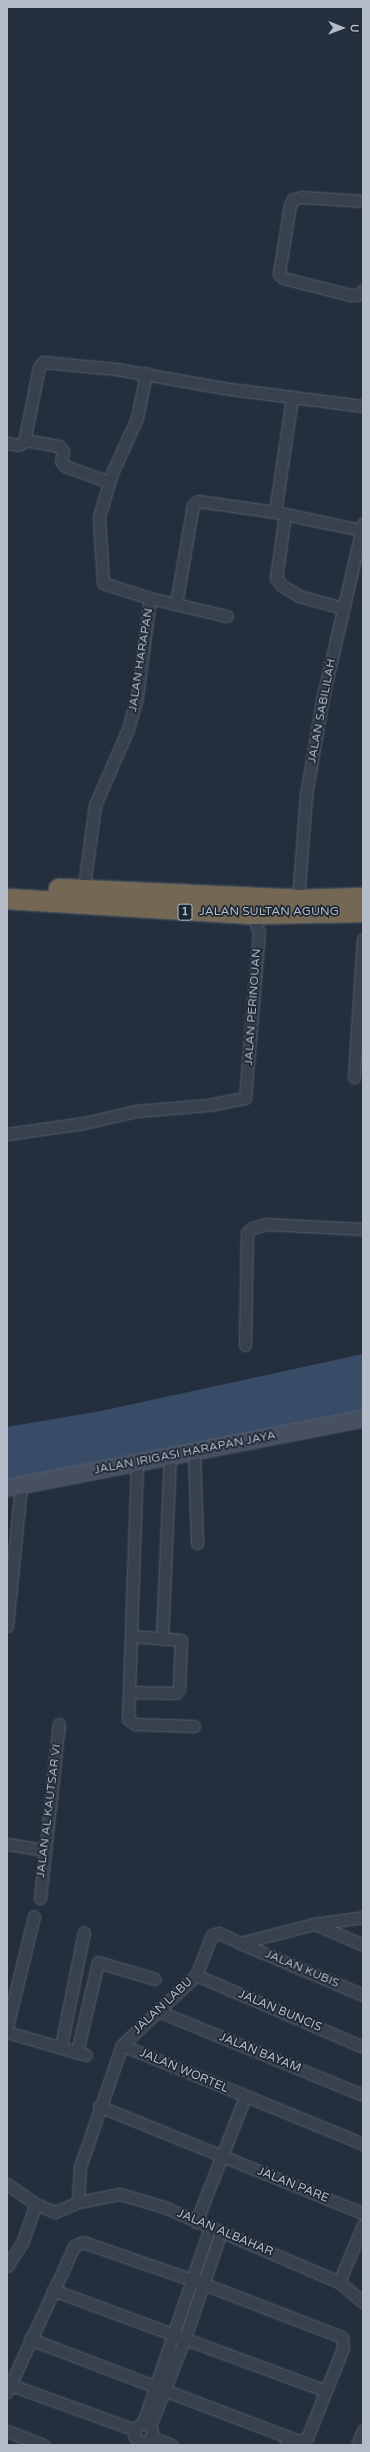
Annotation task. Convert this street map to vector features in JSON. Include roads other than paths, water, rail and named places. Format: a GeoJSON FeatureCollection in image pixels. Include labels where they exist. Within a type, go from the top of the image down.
{"type":"FeatureCollection","features":[{"type":"Feature","properties":{"kind":"highway","name":"JALAN SULTAN AGUNG"},"geometry":{"type":"LineString","coordinates":[[7,885],[83,898],[252,914],[363,912]]}},
{"type":"Feature","properties":{"kind":"highway","name":"JALAN SULTAN AGUNG"},"geometry":{"type":"LineString","coordinates":[[7,899],[83,898],[298,900],[363,898]]}},
{"type":"Feature","properties":{"kind":"street"},"geometry":{"type":"LineString","coordinates":[[363,201],[302,197],[293,199],[290,205],[279,274],[283,278],[350,294],[357,295],[363,290]]}},
{"type":"Feature","properties":{"kind":"street"},"geometry":{"type":"LineString","coordinates":[[7,443],[22,444],[25,440],[39,367],[43,362],[146,373],[230,390],[363,406]]}},
{"type":"Feature","properties":{"kind":"street"},"geometry":{"type":"LineString","coordinates":[[146,373],[137,418],[109,482],[98,522],[103,583],[150,598],[227,616]]}},
{"type":"Feature","properties":{"kind":"street"},"geometry":{"type":"LineString","coordinates":[[292,398],[280,513],[276,578],[281,586],[299,596],[343,608]]}},
{"type":"Feature","properties":{"kind":"street"},"geometry":{"type":"LineString","coordinates":[[25,440],[59,446],[63,451],[61,461],[65,466],[109,482]]}},
{"type":"Feature","properties":{"kind":"street"},"geometry":{"type":"LineString","coordinates":[[176,604],[195,502],[202,500],[362,527]]}},
{"type":"Feature","properties":{"kind":"street","name":"JALAN SABILILAH"},"geometry":{"type":"LineString","coordinates":[[298,900],[307,788],[322,701],[362,527]]}},
{"type":"Feature","properties":{"kind":"street","name":"JALAN HARAPAN"},"geometry":{"type":"LineString","coordinates":[[83,898],[95,805],[128,729],[137,697],[150,598]]}},
{"type":"Feature","properties":{"kind":"street","name":"JALAN PERINOUAN"},"geometry":{"type":"LineString","coordinates":[[7,1134],[84,1123],[136,1111],[243,1100],[247,1092],[259,932],[252,914]]}},
{"type":"Feature","properties":{"kind":"street"},"geometry":{"type":"LineString","coordinates":[[354,1077],[363,939]]}},
{"type":"Feature","properties":{"kind":"street"},"geometry":{"type":"LineString","coordinates":[[245,1345],[247,1234],[252,1228],[266,1224],[363,1229]]}},
{"type":"Feature","properties":{"kind":"street","name":"JALAN IRIGASI HARAPAN JAYA"},"geometry":{"type":"LineString","coordinates":[[14,1486],[363,1419]]}},
{"type":"Feature","properties":{"kind":"street"},"geometry":{"type":"LineString","coordinates":[[194,1451],[197,1543]]}},
{"type":"Feature","properties":{"kind":"street"},"geometry":{"type":"LineString","coordinates":[[162,1639],[170,1456]]}},
{"type":"Feature","properties":{"kind":"street"},"geometry":{"type":"LineString","coordinates":[[137,1462],[128,1719],[130,1722],[194,1726]]}},
{"type":"Feature","properties":{"kind":"street"},"geometry":{"type":"LineString","coordinates":[[7,1626],[14,1486]]}},
{"type":"Feature","properties":{"kind":"street"},"geometry":{"type":"LineString","coordinates":[[129,1692],[176,1693],[178,1691],[182,1642],[132,1636]]}},
{"type":"Feature","properties":{"kind":"street","name":"JALAN AL KAUTSAR VI"},"geometry":{"type":"LineString","coordinates":[[40,1898],[43,1850],[59,1724]]}},
{"type":"Feature","properties":{"kind":"street"},"geometry":{"type":"LineString","coordinates":[[7,1844],[43,1850]]}},
{"type":"Feature","properties":{"kind":"street"},"geometry":{"type":"LineString","coordinates":[[7,2027],[34,1916]]}},
{"type":"Feature","properties":{"kind":"street"},"geometry":{"type":"LineString","coordinates":[[240,1943],[314,1924],[363,1917]]}},
{"type":"Feature","properties":{"kind":"street"},"geometry":{"type":"LineString","coordinates":[[314,1924],[363,1945]]}},
{"type":"Feature","properties":{"kind":"street"},"geometry":{"type":"LineString","coordinates":[[61,2046],[84,1932]]}},
{"type":"Feature","properties":{"kind":"street","name":"JALAN LABU"},"geometry":{"type":"LineString","coordinates":[[78,2202],[80,2167],[122,2045],[196,1975],[215,1933],[219,1933],[240,1943]]}},
{"type":"Feature","properties":{"kind":"street","name":"JALAN KUBIS"},"geometry":{"type":"LineString","coordinates":[[240,1943],[363,1995]]}},
{"type":"Feature","properties":{"kind":"street"},"geometry":{"type":"LineString","coordinates":[[7,2032],[61,2046],[81,2053],[98,1962],[155,1979]]}},
{"type":"Feature","properties":{"kind":"street","name":"JALAN BUNCIS"},"geometry":{"type":"LineString","coordinates":[[196,1975],[363,2047]]}},
{"type":"Feature","properties":{"kind":"street","name":"JALAN BAYAM"},"geometry":{"type":"LineString","coordinates":[[158,2011],[363,2095]]}},
{"type":"Feature","properties":{"kind":"street","name":"JALAN WORTEL"},"geometry":{"type":"LineString","coordinates":[[122,2045],[363,2144]]}},
{"type":"Feature","properties":{"kind":"street"},"geometry":{"type":"LineString","coordinates":[[196,2222],[246,2097]]}},
{"type":"Feature","properties":{"kind":"street","name":"JALAN PARE"},"geometry":{"type":"LineString","coordinates":[[100,2106],[363,2213]]}},
{"type":"Feature","properties":{"kind":"street"},"geometry":{"type":"LineString","coordinates":[[7,2184],[45,2208],[7,2266]]}},
{"type":"Feature","properties":{"kind":"street","name":"JALAN ALBAHAR"},"geometry":{"type":"LineString","coordinates":[[45,2208],[120,2194],[164,2207],[339,2282],[363,2302]]}},
{"type":"Feature","properties":{"kind":"street"},"geometry":{"type":"LineString","coordinates":[[339,2282],[363,2225]]}},
{"type":"Feature","properties":{"kind":"street"},"geometry":{"type":"LineString","coordinates":[[160,2389],[174,2335],[210,2227]]}},
{"type":"Feature","properties":{"kind":"street"},"geometry":{"type":"LineString","coordinates":[[142,2436],[160,2389],[184,2340],[222,2232]]}},
{"type":"Feature","properties":{"kind":"street"},"geometry":{"type":"LineString","coordinates":[[30,2339],[160,2389],[286,2441],[299,2441],[307,2438],[343,2348],[342,2337],[204,2284],[83,2242],[74,2246],[30,2339],[9,2388],[142,2436],[172,2445]]}},
{"type":"Feature","properties":{"kind":"street"},"geometry":{"type":"LineString","coordinates":[[53,2290],[184,2340],[326,2391]]}},
{"type":"Feature","properties":{"kind":"street"},"geometry":{"type":"LineString","coordinates":[[357,2445],[363,2430]]}},
{"type":"Feature","properties":{"kind":"street"},"geometry":{"type":"LineString","coordinates":[[7,2431],[44,2445]]}},
{"type":"Feature","properties":{"kind":"water"},"geometry":{"type":"Polygon","coordinates":[[[363,1354],[363,1419],[7,1488],[7,1427],[101,1411],[363,1354]]]}}]}
